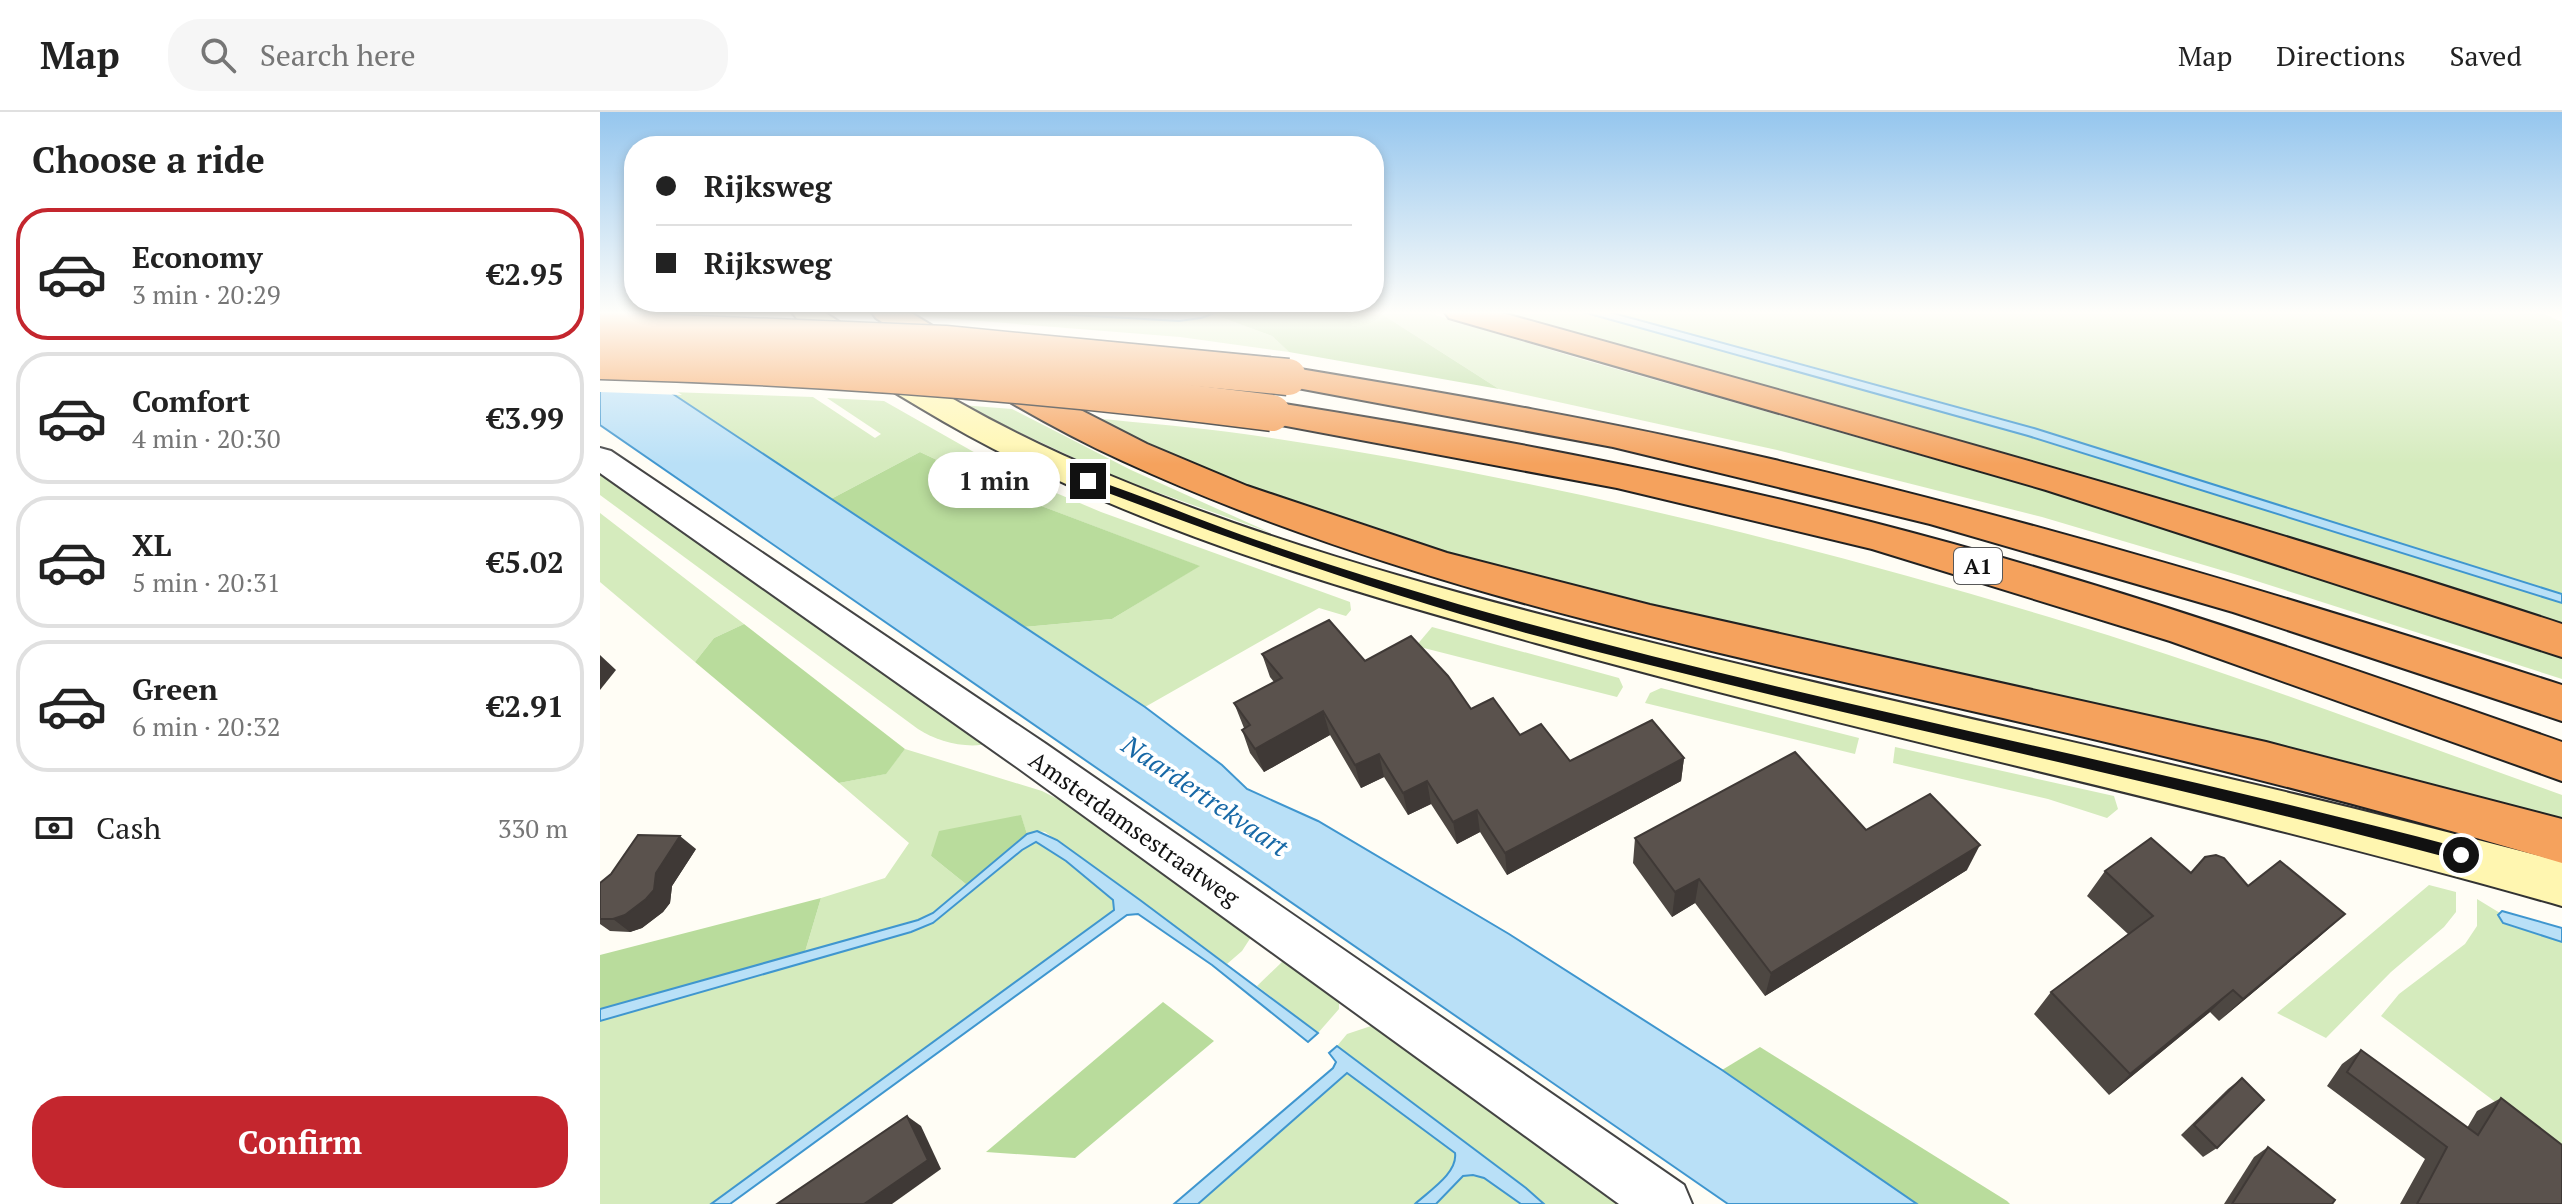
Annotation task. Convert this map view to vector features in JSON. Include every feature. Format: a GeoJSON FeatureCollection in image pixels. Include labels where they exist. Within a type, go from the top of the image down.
{"type":"FeatureCollection","features":[{"type":"Feature","properties":{"kind":"highway","name":"A1"},"geometry":{"type":"LineString","coordinates":[[632,362],[802,367],[951,376],[1272,413],[1559,463],[1714,497],[1955,559],[2383,697],[2562,762]]}},
{"type":"Feature","properties":{"kind":"highway"},"geometry":{"type":"LineString","coordinates":[[971,362],[1046,408],[1132,451],[1256,503],[1374,545],[1564,599],[2136,731],[2562,841]]}},
{"type":"Feature","properties":{"kind":"highway","name":"A1"},"geometry":{"type":"LineString","coordinates":[[1161,362],[1288,377],[1567,425],[1911,504],[2153,571],[2386,643],[2562,703]]}},
{"type":"Feature","properties":{"kind":"highway"},"geometry":{"type":"LineString","coordinates":[[1640,362],[2059,481],[2562,641]]}},
{"type":"Feature","properties":{"kind":"main road"},"geometry":{"type":"LineString","coordinates":[[871,362],[979,429],[1022,451],[1158,509],[1385,587],[1625,654],[2307,814],[2562,884]]}},
{"type":"Feature","properties":{"kind":"street","name":"Amsterdamsestraatweg"},"geometry":{"type":"LineString","coordinates":[[600,458],[1032,756],[1665,1204]]}},
{"type":"Feature","properties":{"kind":"green space"},"geometry":{"type":"Polygon","coordinates":[[[1346,362],[1457,362],[1499,389],[1346,362]]]}},
{"type":"Feature","properties":{"kind":"green space"},"geometry":{"type":"Polygon","coordinates":[[[1457,362],[1591,362],[2067,497],[2562,657],[2562,679],[2241,576],[2042,517],[1777,450],[1499,389],[1457,362]]]}},
{"type":"Feature","properties":{"kind":"green space"},"geometry":{"type":"Polygon","coordinates":[[[1676,362],[1762,362],[2028,436],[2562,603],[2562,628],[2197,510],[1676,362]]]}},
{"type":"Feature","properties":{"kind":"green space"},"geometry":{"type":"Polygon","coordinates":[[[1792,362],[2562,362],[2562,594],[2034,428],[1792,362]]]}},
{"type":"Feature","properties":{"kind":"green space"},"geometry":{"type":"Polygon","coordinates":[[[670,392],[813,397],[875,438],[881,434],[827,398],[884,401],[1016,476],[1101,512],[1350,602],[1351,610],[1346,616],[1319,608],[1145,707],[1024,627],[1112,619],[1199,566],[1007,493],[920,452],[831,499],[670,392]]]}},
{"type":"Feature","properties":{"kind":"green space"},"geometry":{"type":"Polygon","coordinates":[[[961,405],[1012,409],[1131,470],[1271,533],[1117,478],[961,405]]]}},
{"type":"Feature","properties":{"kind":"green space"},"geometry":{"type":"Polygon","coordinates":[[[1092,418],[1244,434],[1549,488],[1650,510],[1950,588],[2178,658],[2562,795],[2562,820],[1604,597],[1375,531],[1230,479],[1092,418]]]}},
{"type":"Feature","properties":{"kind":"green space"},"geometry":{"type":"Polygon","coordinates":[[[920,452],[1007,493],[1200,566],[1112,619],[1024,627],[831,499],[920,452]]]}},
{"type":"Feature","properties":{"kind":"green space"},"geometry":{"type":"Polygon","coordinates":[[[600,470],[990,743],[952,743],[918,729],[600,495],[600,470]]]}},
{"type":"Feature","properties":{"kind":"green space"},"geometry":{"type":"Polygon","coordinates":[[[600,513],[744,624],[714,638],[695,662],[600,582],[600,513]]]}},
{"type":"Feature","properties":{"kind":"green space"},"geometry":{"type":"Polygon","coordinates":[[[744,624],[905,749],[886,774],[839,783],[695,662],[714,638],[744,624]]]}},
{"type":"Feature","properties":{"kind":"green space"},"geometry":{"type":"Polygon","coordinates":[[[1432,627],[1619,678],[1623,687],[1617,697],[1416,646],[1432,627]]]}},
{"type":"Feature","properties":{"kind":"green space"},"geometry":{"type":"Polygon","coordinates":[[[1661,688],[1859,738],[1855,754],[1645,703],[1650,693],[1661,688]]]}},
{"type":"Feature","properties":{"kind":"green space"},"geometry":{"type":"Polygon","coordinates":[[[1895,747],[2114,796],[2118,809],[2107,818],[2048,799],[1893,763],[1895,747]]]}},
{"type":"Feature","properties":{"kind":"green space"},"geometry":{"type":"Polygon","coordinates":[[[905,749],[1042,791],[1087,814],[1253,934],[1242,951],[1227,964],[1045,832],[1027,834],[1021,816],[931,856],[967,885],[933,913],[805,952],[821,898],[885,878],[909,843],[839,783],[885,774],[905,749]]]}},
{"type":"Feature","properties":{"kind":"green space"},"geometry":{"type":"Polygon","coordinates":[[[1021,815],[1027,834],[967,885],[931,856],[939,831],[1021,815]]]}},
{"type":"Feature","properties":{"kind":"green space"},"geometry":{"type":"Polygon","coordinates":[[[1037,842],[1113,899],[1115,910],[711,1204],[600,1204],[600,1021],[933,923],[1022,850],[1037,842]]]}},
{"type":"Feature","properties":{"kind":"green space"},"geometry":{"type":"Polygon","coordinates":[[[2429,885],[2456,892],[2456,912],[2444,927],[2391,972],[2326,1038],[2277,1013],[2429,885]]]}},
{"type":"Feature","properties":{"kind":"green space"},"geometry":{"type":"Polygon","coordinates":[[[821,898],[805,952],[600,1009],[600,955],[821,898]]]}},
{"type":"Feature","properties":{"kind":"green space"},"geometry":{"type":"Polygon","coordinates":[[[2477,899],[2500,913],[2498,915],[2511,926],[2562,942],[2562,1152],[2381,1016],[2399,994],[2465,944],[2477,926],[2477,899]]]}},
{"type":"Feature","properties":{"kind":"green space"},"geometry":{"type":"Polygon","coordinates":[[[1296,960],[1339,989],[1339,1009],[1318,1033],[1257,986],[1282,962],[1296,960]]]}},
{"type":"Feature","properties":{"kind":"green space"},"geometry":{"type":"Polygon","coordinates":[[[1163,1002],[1214,1041],[1075,1158],[986,1152],[1163,1002]]]}},
{"type":"Feature","properties":{"kind":"green space"},"geometry":{"type":"Polygon","coordinates":[[[1371,1026],[1393,1028],[1635,1204],[1544,1204],[1337,1046],[1347,1034],[1371,1026]]]}},
{"type":"Feature","properties":{"kind":"green space"},"geometry":{"type":"Polygon","coordinates":[[[1760,1047],[2010,1204],[1917,1204],[1722,1070],[1760,1047]]]}},
{"type":"Feature","properties":{"kind":"green space"},"geometry":{"type":"Polygon","coordinates":[[[1347,1073],[1455,1153],[1452,1168],[1435,1187],[1415,1204],[1198,1204],[1347,1073]]]}},
{"type":"Feature","properties":{"kind":"green space"},"geometry":{"type":"Polygon","coordinates":[[[1463,1176],[1484,1178],[1521,1204],[1436,1204],[1463,1176]]]}},
{"type":"Feature","properties":{"kind":"water","name":"Naardertrekvaart"},"geometry":{"type":"Polygon","coordinates":[[[600,362],[619,362],[670,392],[1145,707],[1222,765],[1247,789],[1318,821],[1509,934],[1722,1070],[1917,1204],[1728,1204],[600,425],[600,362]]]}},
{"type":"Feature","properties":{"kind":"water"},"geometry":{"type":"Polygon","coordinates":[[[1762,362],[1792,362],[2034,428],[2562,594],[2562,603],[2028,436],[1762,362]]]}},
{"type":"Feature","properties":{"kind":"water"},"geometry":{"type":"Polygon","coordinates":[[[1037,831],[1057,840],[1318,1033],[1308,1042],[1212,965],[1138,914],[1127,915],[730,1204],[711,1204],[1114,910],[1113,900],[1066,861],[1036,842],[933,923],[911,932],[600,1021],[600,1009],[918,920],[933,913],[1027,834],[1037,831]]]}},
{"type":"Feature","properties":{"kind":"water"},"geometry":{"type":"Polygon","coordinates":[[[2502,911],[2562,928],[2562,942],[2503,923],[2498,915],[2502,911]]]}},
{"type":"Feature","properties":{"kind":"water"},"geometry":{"type":"Polygon","coordinates":[[[1337,1046],[1544,1204],[1521,1204],[1484,1178],[1473,1175],[1463,1176],[1436,1204],[1415,1204],[1452,1168],[1455,1153],[1347,1073],[1198,1204],[1174,1204],[1333,1068],[1336,1062],[1329,1053],[1337,1046]]]}},
{"type":"Feature","properties":{"kind":"pier"},"geometry":{"type":"Polygon","coordinates":[[[600,362],[626,362],[682,395],[600,392],[600,362]]]}},
{"type":"Feature","properties":{"kind":"building"},"geometry":{"type":"Polygon","coordinates":[[[1329,620],[1365,661],[1411,636],[1448,676],[1471,709],[1493,698],[1520,735],[1541,724],[1570,761],[1652,720],[1684,758],[1505,853],[1477,810],[1453,822],[1427,781],[1403,793],[1379,754],[1355,765],[1323,711],[1255,749],[1242,730],[1250,725],[1234,703],[1282,678],[1262,654],[1329,620]]]}},
{"type":"Feature","properties":{"kind":"building"},"geometry":{"type":"Polygon","coordinates":[[[1795,752],[1866,830],[1930,794],[1980,845],[1771,973],[1699,879],[1675,892],[1635,838],[1795,752]]]}},
{"type":"Feature","properties":{"kind":"building"},"geometry":{"type":"Polygon","coordinates":[[[638,835],[680,836],[656,873],[654,890],[646,899],[625,915],[600,919],[600,883],[611,874],[638,835]]]}},
{"type":"Feature","properties":{"kind":"building"},"geometry":{"type":"Polygon","coordinates":[[[2151,838],[2191,873],[2205,857],[2216,855],[2224,858],[2248,886],[2280,861],[2345,914],[2243,999],[2233,990],[2130,1074],[2051,992],[2153,916],[2105,871],[2151,838]]]}},
{"type":"Feature","properties":{"kind":"building"},"geometry":{"type":"Polygon","coordinates":[[[2361,1050],[2478,1135],[2501,1098],[2562,1145],[2562,1204],[2417,1204],[2447,1147],[2347,1072],[2361,1050]]]}},
{"type":"Feature","properties":{"kind":"building"},"geometry":{"type":"Polygon","coordinates":[[[2242,1078],[2264,1100],[2217,1148],[2194,1125],[2242,1078]]]}},
{"type":"Feature","properties":{"kind":"building"},"geometry":{"type":"Polygon","coordinates":[[[907,1116],[928,1160],[864,1204],[777,1204],[907,1116]]]}},
{"type":"Feature","properties":{"kind":"building"},"geometry":{"type":"Polygon","coordinates":[[[2268,1147],[2335,1200],[2332,1204],[2232,1204],[2268,1147]]]}},
{"type":"Feature","properties":{"kind":"route"},"geometry":{"type":"LineString","coordinates":[[1088,481],[1238,538],[1479,615],[1679,667],[2307,814],[2461,855]]}}]}
